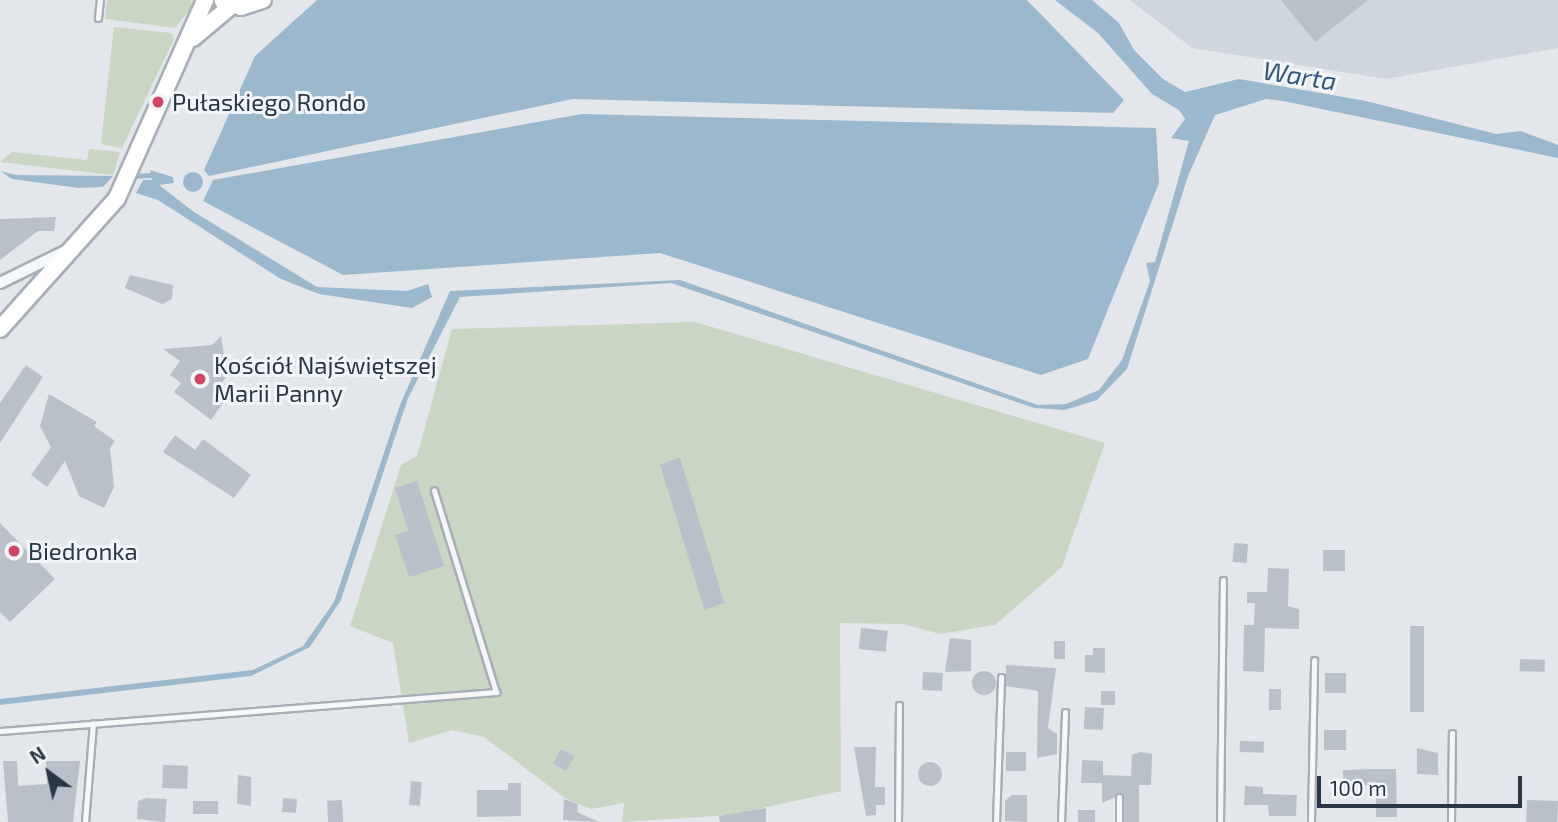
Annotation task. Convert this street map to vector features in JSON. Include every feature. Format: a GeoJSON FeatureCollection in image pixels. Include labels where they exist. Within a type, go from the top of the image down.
{"type":"FeatureCollection","features":[{"type":"Feature","properties":{"kind":"main road"},"geometry":{"type":"LineString","coordinates":[[0,329],[117,198],[205,0]]}},
{"type":"Feature","properties":{"kind":"main road"},"geometry":{"type":"LineString","coordinates":[[181,53],[227,3],[263,0]]}},
{"type":"Feature","properties":{"kind":"street"},"geometry":{"type":"LineString","coordinates":[[0,283],[74,247]]}},
{"type":"Feature","properties":{"kind":"lane"},"geometry":{"type":"LineString","coordinates":[[98,18],[100,0]]}},
{"type":"Feature","properties":{"kind":"lane"},"geometry":{"type":"LineString","coordinates":[[0,731],[496,692],[434,491]]}},
{"type":"Feature","properties":{"kind":"lane"},"geometry":{"type":"LineString","coordinates":[[1220,822],[1223,580]]}},
{"type":"Feature","properties":{"kind":"lane"},"geometry":{"type":"LineString","coordinates":[[1311,822],[1314,660]]}},
{"type":"Feature","properties":{"kind":"lane"},"geometry":{"type":"LineString","coordinates":[[996,822],[1001,677]]}},
{"type":"Feature","properties":{"kind":"lane"},"geometry":{"type":"LineString","coordinates":[[898,822],[899,705]]}},
{"type":"Feature","properties":{"kind":"lane"},"geometry":{"type":"LineString","coordinates":[[1062,822],[1065,712]]}},
{"type":"Feature","properties":{"kind":"lane"},"geometry":{"type":"LineString","coordinates":[[85,822],[93,723]]}},
{"type":"Feature","properties":{"kind":"lane"},"geometry":{"type":"LineString","coordinates":[[1451,822],[1452,733]]}},
{"type":"Feature","properties":{"kind":"lane"},"geometry":{"type":"LineString","coordinates":[[1119,797],[1119,822]]}},
{"type":"Feature","properties":{"kind":"shaded area"},"geometry":{"type":"Polygon","coordinates":[[[1130,0],[1558,0],[1558,48],[1386,79],[1192,48],[1130,0]]]}},
{"type":"Feature","properties":{"kind":"green space"},"geometry":{"type":"Polygon","coordinates":[[[107,0],[191,0],[192,7],[175,28],[105,19],[107,0]]]}},
{"type":"Feature","properties":{"kind":"green space"},"geometry":{"type":"Polygon","coordinates":[[[114,27],[171,33],[174,39],[122,148],[101,144],[114,27]]]}},
{"type":"Feature","properties":{"kind":"green space"},"geometry":{"type":"Polygon","coordinates":[[[89,149],[120,152],[113,175],[0,162],[12,152],[87,160],[89,149]]]}},
{"type":"Feature","properties":{"kind":"green space"},"geometry":{"type":"Polygon","coordinates":[[[695,322],[1105,443],[1062,567],[995,625],[940,634],[903,624],[840,623],[841,791],[730,815],[622,822],[624,803],[591,809],[565,798],[484,737],[452,730],[409,743],[393,643],[350,626],[401,465],[417,456],[452,329],[695,322]]]}},
{"type":"Feature","properties":{"kind":"water"},"geometry":{"type":"Polygon","coordinates":[[[317,0],[1027,0],[1124,100],[1113,113],[573,99],[209,176],[204,170],[255,56],[317,0]]]}},
{"type":"Feature","properties":{"kind":"water"},"geometry":{"type":"Polygon","coordinates":[[[1055,0],[1092,0],[1119,23],[1134,50],[1163,79],[1185,92],[1239,79],[1366,101],[1496,134],[1521,131],[1558,145],[1558,158],[1283,101],[1266,99],[1215,115],[1188,176],[1127,369],[1097,400],[1065,410],[1034,408],[671,283],[460,297],[408,398],[341,600],[310,647],[251,676],[0,705],[0,699],[253,670],[303,646],[334,602],[400,405],[450,291],[680,280],[1038,405],[1066,404],[1099,390],[1122,360],[1150,281],[1146,263],[1155,262],[1189,141],[1171,138],[1185,119],[1179,110],[1152,94],[1098,33],[1055,0]]]}},
{"type":"Feature","properties":{"kind":"water"},"geometry":{"type":"Polygon","coordinates":[[[582,114],[1156,128],[1159,183],[1088,359],[1041,375],[660,253],[343,275],[203,201],[213,180],[582,114]]]}},
{"type":"Feature","properties":{"kind":"water"},"geometry":{"type":"Polygon","coordinates":[[[150,170],[173,177],[174,183],[159,185],[194,212],[317,287],[407,291],[428,284],[432,297],[412,308],[319,294],[281,279],[158,200],[136,193],[143,180],[152,180],[150,170]]]}},
{"type":"Feature","properties":{"kind":"water"},"geometry":{"type":"Polygon","coordinates":[[[0,171],[16,175],[113,176],[103,187],[79,188],[12,179],[0,171]]]}},
{"type":"Feature","properties":{"kind":"water"},"geometry":{"type":"Polygon","coordinates":[[[193,172],[200,175],[203,182],[200,189],[193,192],[186,189],[183,182],[186,175],[193,172]]]}},
{"type":"Feature","properties":{"kind":"building"},"geometry":{"type":"Polygon","coordinates":[[[1281,0],[1368,0],[1315,42],[1281,0]]]}},
{"type":"Feature","properties":{"kind":"building"},"geometry":{"type":"Polygon","coordinates":[[[56,217],[54,231],[38,231],[0,260],[0,219],[56,217]]]}},
{"type":"Feature","properties":{"kind":"building"},"geometry":{"type":"Polygon","coordinates":[[[130,275],[173,285],[172,299],[162,304],[125,288],[130,275]]]}},
{"type":"Feature","properties":{"kind":"building","name":"Kościół Najświętszej Marii Panny"},"geometry":{"type":"Polygon","coordinates":[[[221,336],[227,376],[219,386],[223,403],[211,420],[174,392],[181,383],[170,375],[180,361],[163,349],[212,345],[221,336]]]}},
{"type":"Feature","properties":{"kind":"building"},"geometry":{"type":"Polygon","coordinates":[[[26,365],[43,377],[0,443],[0,403],[26,365]]]}},
{"type":"Feature","properties":{"kind":"building"},"geometry":{"type":"Polygon","coordinates":[[[49,394],[97,422],[94,426],[115,441],[110,448],[114,487],[104,508],[79,496],[65,461],[47,487],[31,475],[51,447],[40,426],[49,394]]]}},
{"type":"Feature","properties":{"kind":"building"},"geometry":{"type":"Polygon","coordinates":[[[175,435],[195,450],[203,439],[251,475],[234,498],[163,452],[175,435]]]}},
{"type":"Feature","properties":{"kind":"building"},"geometry":{"type":"Polygon","coordinates":[[[680,458],[724,603],[704,609],[660,464],[680,458]]]}},
{"type":"Feature","properties":{"kind":"building"},"geometry":{"type":"Polygon","coordinates":[[[417,481],[444,566],[409,577],[395,535],[408,531],[395,488],[417,481]]]}},
{"type":"Feature","properties":{"kind":"building","name":"Biedronka"},"geometry":{"type":"Polygon","coordinates":[[[0,523],[55,579],[10,622],[0,612],[0,523]]]}},
{"type":"Feature","properties":{"kind":"building"},"geometry":{"type":"Polygon","coordinates":[[[1234,543],[1248,544],[1247,563],[1233,562],[1234,543]]]}},
{"type":"Feature","properties":{"kind":"building"},"geometry":{"type":"Polygon","coordinates":[[[1323,550],[1345,550],[1345,571],[1323,571],[1323,550]]]}},
{"type":"Feature","properties":{"kind":"building"},"geometry":{"type":"Polygon","coordinates":[[[1268,568],[1289,569],[1288,606],[1299,609],[1299,629],[1265,628],[1264,672],[1243,671],[1244,625],[1254,625],[1255,603],[1247,603],[1247,592],[1267,592],[1268,568]]]}},
{"type":"Feature","properties":{"kind":"building"},"geometry":{"type":"Polygon","coordinates":[[[1410,626],[1424,626],[1424,712],[1410,712],[1410,626]]]}},
{"type":"Feature","properties":{"kind":"building"},"geometry":{"type":"Polygon","coordinates":[[[861,628],[888,631],[886,652],[859,649],[861,628]]]}},
{"type":"Feature","properties":{"kind":"building"},"geometry":{"type":"Polygon","coordinates":[[[950,638],[971,640],[971,671],[945,672],[950,638]]]}},
{"type":"Feature","properties":{"kind":"building"},"geometry":{"type":"Polygon","coordinates":[[[1054,641],[1065,641],[1065,659],[1054,659],[1054,641]]]}},
{"type":"Feature","properties":{"kind":"building"},"geometry":{"type":"Polygon","coordinates":[[[1093,648],[1105,648],[1105,673],[1085,672],[1085,655],[1093,655],[1093,648]]]}},
{"type":"Feature","properties":{"kind":"building"},"geometry":{"type":"Polygon","coordinates":[[[1520,659],[1545,660],[1545,672],[1520,671],[1520,659]]]}},
{"type":"Feature","properties":{"kind":"building"},"geometry":{"type":"Polygon","coordinates":[[[1006,665],[1056,668],[1048,728],[1057,734],[1057,754],[1037,758],[1038,691],[1006,686],[1006,665]]]}},
{"type":"Feature","properties":{"kind":"building"},"geometry":{"type":"Polygon","coordinates":[[[984,671],[992,675],[996,683],[992,691],[984,695],[976,691],[972,683],[976,675],[984,671]]]}},
{"type":"Feature","properties":{"kind":"building"},"geometry":{"type":"Polygon","coordinates":[[[923,672],[943,673],[942,691],[922,690],[923,672]]]}},
{"type":"Feature","properties":{"kind":"building"},"geometry":{"type":"Polygon","coordinates":[[[1325,673],[1346,673],[1346,693],[1325,693],[1325,673]]]}},
{"type":"Feature","properties":{"kind":"building"},"geometry":{"type":"Polygon","coordinates":[[[1269,689],[1281,689],[1281,710],[1269,710],[1269,689]]]}},
{"type":"Feature","properties":{"kind":"building"},"geometry":{"type":"Polygon","coordinates":[[[1101,691],[1115,691],[1115,705],[1101,705],[1101,691]]]}},
{"type":"Feature","properties":{"kind":"building"},"geometry":{"type":"Polygon","coordinates":[[[1085,707],[1104,708],[1103,730],[1084,729],[1085,707]]]}},
{"type":"Feature","properties":{"kind":"building"},"geometry":{"type":"Polygon","coordinates":[[[1324,730],[1346,730],[1346,750],[1324,750],[1324,730]]]}},
{"type":"Feature","properties":{"kind":"building"},"geometry":{"type":"Polygon","coordinates":[[[1240,741],[1264,742],[1264,753],[1240,752],[1240,741]]]}},
{"type":"Feature","properties":{"kind":"building"},"geometry":{"type":"Polygon","coordinates":[[[854,747],[876,747],[875,787],[885,787],[885,805],[876,805],[876,815],[866,816],[854,747]]]}},
{"type":"Feature","properties":{"kind":"building"},"geometry":{"type":"Polygon","coordinates":[[[1417,748],[1438,753],[1438,775],[1417,774],[1417,748]]]}},
{"type":"Feature","properties":{"kind":"building"},"geometry":{"type":"Polygon","coordinates":[[[561,749],[574,756],[566,771],[553,764],[561,749]]]}},
{"type":"Feature","properties":{"kind":"building"},"geometry":{"type":"Polygon","coordinates":[[[1006,752],[1026,752],[1026,771],[1006,771],[1006,752]]]}},
{"type":"Feature","properties":{"kind":"building"},"geometry":{"type":"Polygon","coordinates":[[[1140,752],[1152,754],[1151,785],[1139,785],[1139,822],[1124,822],[1123,794],[1102,803],[1102,783],[1081,783],[1082,760],[1103,761],[1103,775],[1131,776],[1132,755],[1140,752]]]}},
{"type":"Feature","properties":{"kind":"building"},"geometry":{"type":"Polygon","coordinates":[[[3,761],[17,761],[18,786],[47,784],[46,761],[80,761],[73,822],[8,822],[3,761]]]}},
{"type":"Feature","properties":{"kind":"building"},"geometry":{"type":"Polygon","coordinates":[[[930,762],[939,765],[942,774],[939,783],[930,786],[921,783],[918,774],[921,765],[930,762]]]}},
{"type":"Feature","properties":{"kind":"building"},"geometry":{"type":"Polygon","coordinates":[[[163,765],[188,766],[187,789],[162,788],[163,765]]]}},
{"type":"Feature","properties":{"kind":"building"},"geometry":{"type":"Polygon","coordinates":[[[1396,769],[1397,817],[1376,817],[1376,785],[1343,786],[1343,770],[1396,769]]]}},
{"type":"Feature","properties":{"kind":"building"},"geometry":{"type":"Polygon","coordinates":[[[238,775],[251,777],[251,806],[237,804],[238,775]]]}},
{"type":"Feature","properties":{"kind":"building"},"geometry":{"type":"Polygon","coordinates":[[[411,781],[422,782],[420,806],[409,805],[411,781]]]}},
{"type":"Feature","properties":{"kind":"building"},"geometry":{"type":"Polygon","coordinates":[[[508,783],[521,783],[521,816],[477,817],[477,790],[508,790],[508,783]]]}},
{"type":"Feature","properties":{"kind":"building"},"geometry":{"type":"Polygon","coordinates":[[[1245,786],[1263,787],[1263,794],[1297,795],[1296,816],[1269,816],[1268,805],[1244,805],[1245,786]]]}},
{"type":"Feature","properties":{"kind":"building"},"geometry":{"type":"Polygon","coordinates":[[[1012,795],[1027,795],[1027,822],[1005,821],[1005,801],[1012,795]]]}},
{"type":"Feature","properties":{"kind":"building"},"geometry":{"type":"Polygon","coordinates":[[[147,798],[167,799],[165,822],[137,819],[138,801],[147,798]]]}},
{"type":"Feature","properties":{"kind":"building"},"geometry":{"type":"Polygon","coordinates":[[[283,798],[297,799],[296,813],[282,812],[283,798]]]}},
{"type":"Feature","properties":{"kind":"building"},"geometry":{"type":"Polygon","coordinates":[[[564,799],[578,804],[577,812],[599,822],[563,820],[564,799]]]}},
{"type":"Feature","properties":{"kind":"building"},"geometry":{"type":"Polygon","coordinates":[[[342,800],[343,822],[328,822],[327,801],[342,800]]]}},
{"type":"Feature","properties":{"kind":"building"},"geometry":{"type":"Polygon","coordinates":[[[1527,800],[1558,801],[1557,822],[1526,822],[1527,800]]]}},
{"type":"Feature","properties":{"kind":"building"},"geometry":{"type":"Polygon","coordinates":[[[193,801],[218,801],[218,814],[193,814],[193,801]]]}},
{"type":"Feature","properties":{"kind":"building"},"geometry":{"type":"Polygon","coordinates":[[[766,808],[766,822],[720,822],[719,816],[766,808]]]}},
{"type":"Feature","properties":{"kind":"building"},"geometry":{"type":"Polygon","coordinates":[[[1078,810],[1095,810],[1095,822],[1078,822],[1078,810]]]}},
{"type":"Feature","properties":{"kind":"waterway"},"geometry":{"type":"LineString","coordinates":[[131,176],[150,175]]}},
{"type":"Feature","properties":{"kind":"place","name":"Pułaskiego Rondo"},"geometry":{"type":"Point","coordinates":[158,102]}},
{"type":"Feature","properties":{"kind":"place","name":"Kościół Najświętszej Marii Panny"},"geometry":{"type":"Point","coordinates":[200,379]}},
{"type":"Feature","properties":{"kind":"place","name":"Biedronka"},"geometry":{"type":"Point","coordinates":[14,551]}},
{"type":"Feature","properties":{"kind":"water label","name":"Warta"},"geometry":{"type":"Point","coordinates":[1300,75]}}]}
